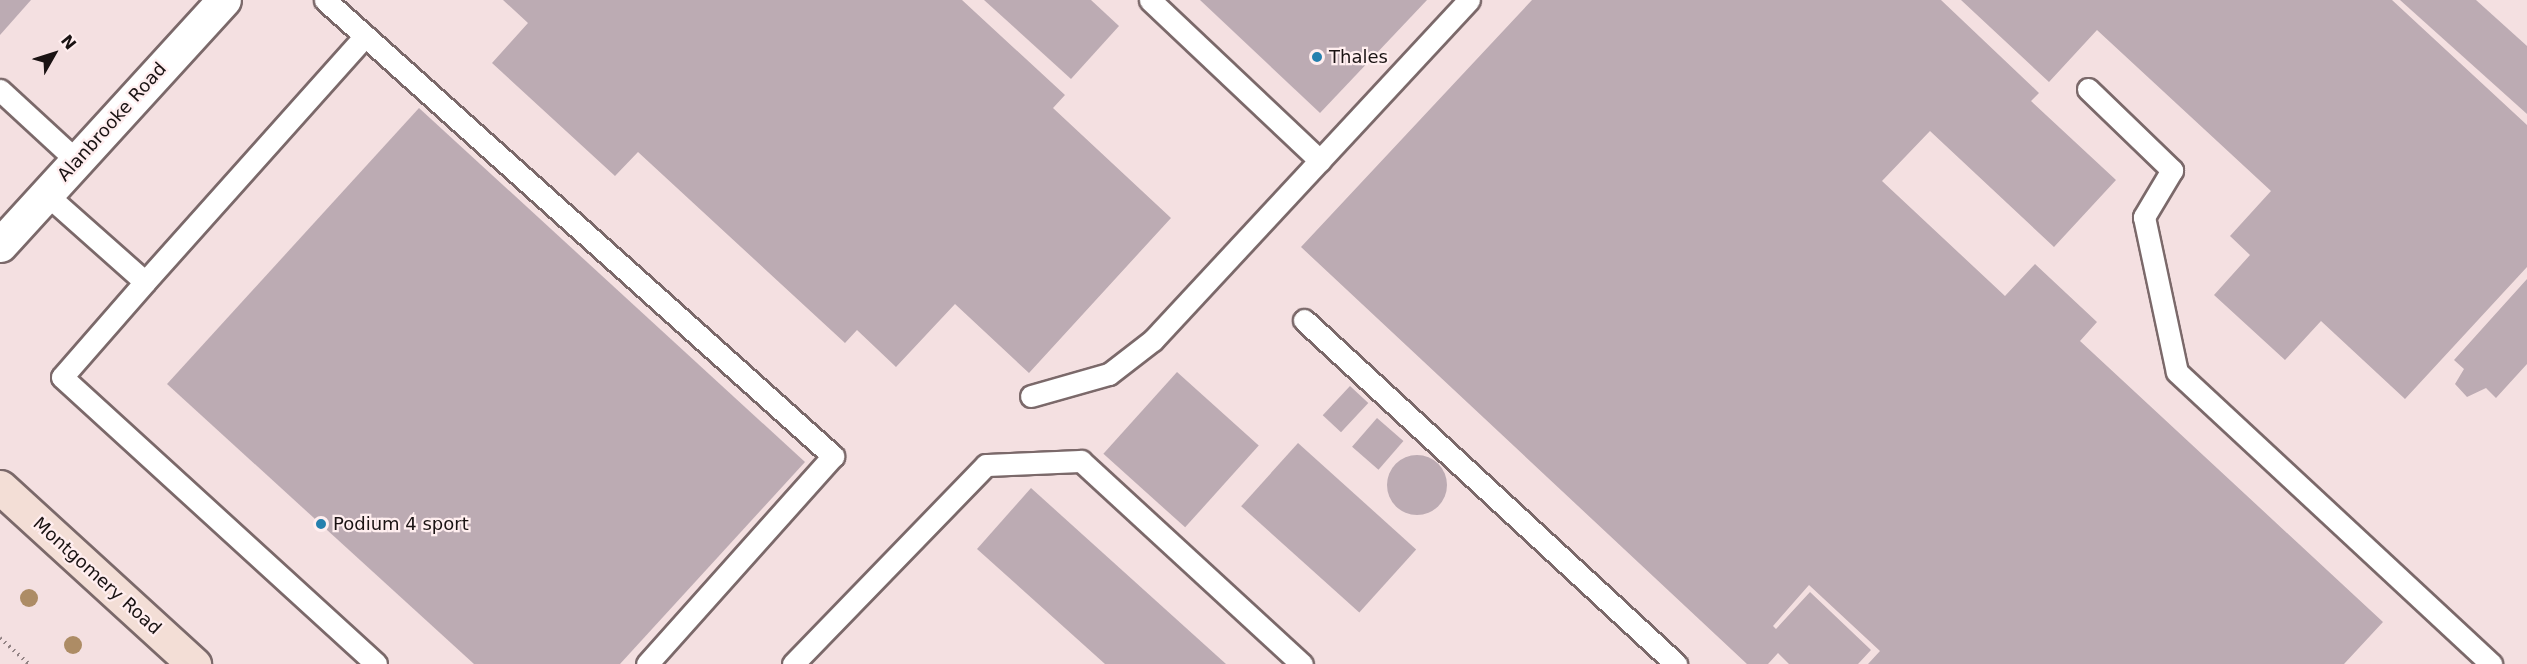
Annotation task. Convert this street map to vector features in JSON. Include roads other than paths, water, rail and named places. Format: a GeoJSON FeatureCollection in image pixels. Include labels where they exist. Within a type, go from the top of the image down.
{"type":"FeatureCollection","features":[{"type":"Feature","properties":{"kind":"street","name":"Alanbrooke Road"},"geometry":{"type":"LineString","coordinates":[[0,245],[224,0]]}},
{"type":"Feature","properties":{"kind":"street","name":"Montgomery Road"},"geometry":{"type":"LineString","coordinates":[[0,487],[194,664]]}},
{"type":"Feature","properties":{"kind":"lane"},"geometry":{"type":"LineString","coordinates":[[325,0],[832,456],[647,664]]}},
{"type":"Feature","properties":{"kind":"lane"},"geometry":{"type":"LineString","coordinates":[[1150,0],[1320,161]]}},
{"type":"Feature","properties":{"kind":"lane"},"geometry":{"type":"LineString","coordinates":[[1031,396],[1109,374],[1153,340],[1469,0]]}},
{"type":"Feature","properties":{"kind":"lane"},"geometry":{"type":"LineString","coordinates":[[365,36],[62,377],[376,664]]}},
{"type":"Feature","properties":{"kind":"lane"},"geometry":{"type":"LineString","coordinates":[[2088,89],[2172,170],[2144,217],[2177,372],[2491,664]]}},
{"type":"Feature","properties":{"kind":"lane"},"geometry":{"type":"LineString","coordinates":[[0,90],[77,160]]}},
{"type":"Feature","properties":{"kind":"lane"},"geometry":{"type":"LineString","coordinates":[[46,194],[146,282]]}},
{"type":"Feature","properties":{"kind":"lane"},"geometry":{"type":"LineString","coordinates":[[1304,320],[1676,664]]}},
{"type":"Feature","properties":{"kind":"lane"},"geometry":{"type":"LineString","coordinates":[[793,664],[986,465],[1081,461],[1302,664]]}},
{"type":"Feature","properties":{"kind":"place","name":"Thales"},"geometry":{"type":"Point","coordinates":[1317,57]}},
{"type":"Feature","properties":{"kind":"place","name":"Podium 4 sport"},"geometry":{"type":"Point","coordinates":[321,524]}}]}
